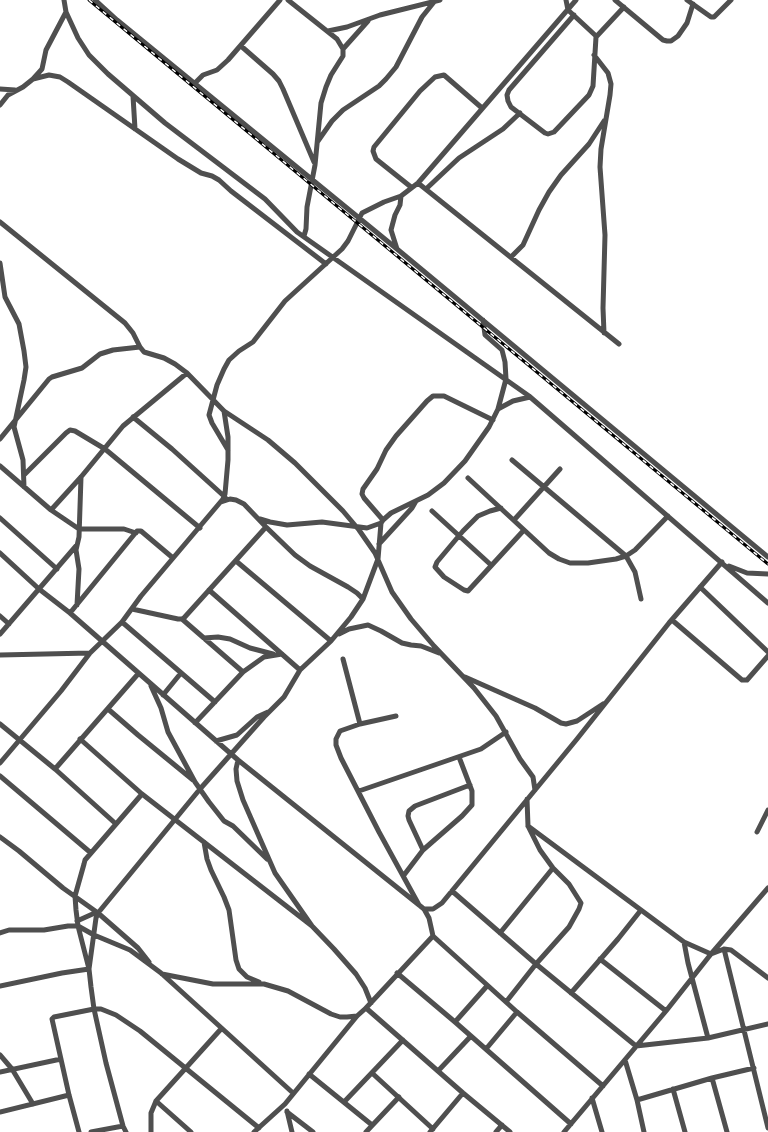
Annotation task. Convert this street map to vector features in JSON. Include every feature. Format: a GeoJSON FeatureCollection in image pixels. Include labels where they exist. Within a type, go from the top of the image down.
{"type":"FeatureCollection","features":[{"type":"Feature","properties":{"kind":"street"},"geometry":{"type":"LineString","coordinates":[[64,0],[66,12],[78,38],[89,55],[133,96],[165,123],[264,199],[293,228],[333,258],[530,397],[768,603]]}},
{"type":"Feature","properties":{"kind":"street"},"geometry":{"type":"LineString","coordinates":[[95,0],[117,20],[397,248],[768,557]]}},
{"type":"Feature","properties":{"kind":"street"},"geometry":{"type":"LineString","coordinates":[[196,83],[203,75],[217,70],[241,46],[280,0]]}},
{"type":"Feature","properties":{"kind":"street"},"geometry":{"type":"LineString","coordinates":[[288,0],[328,31],[341,43],[343,49],[343,56],[331,75],[321,103],[315,165],[307,207],[306,229],[304,236]]}},
{"type":"Feature","properties":{"kind":"street"},"geometry":{"type":"LineString","coordinates":[[328,31],[340,29],[380,15],[440,0]]}},
{"type":"Feature","properties":{"kind":"street"},"geometry":{"type":"LineString","coordinates":[[566,0],[568,10],[596,36]]}},
{"type":"Feature","properties":{"kind":"street"},"geometry":{"type":"LineString","coordinates":[[228,450],[210,418],[210,411],[221,376],[230,360],[239,351],[253,342],[284,301],[333,258],[348,241],[359,218],[364,212],[384,202],[401,196],[418,183],[576,0]]}},
{"type":"Feature","properties":{"kind":"street"},"geometry":{"type":"LineString","coordinates":[[615,0],[663,40],[671,41],[684,29],[693,4]]}},
{"type":"Feature","properties":{"kind":"street"},"geometry":{"type":"LineString","coordinates":[[687,0],[711,17],[714,17],[731,0]]}},
{"type":"Feature","properties":{"kind":"street"},"geometry":{"type":"LineString","coordinates":[[317,142],[332,121],[343,110],[379,86],[386,79],[396,67],[422,17],[434,2]]}},
{"type":"Feature","properties":{"kind":"street"},"geometry":{"type":"LineString","coordinates":[[574,15],[509,90],[507,95],[511,107],[545,133],[554,132],[591,92],[593,86],[596,36],[624,7]]}},
{"type":"Feature","properties":{"kind":"street"},"geometry":{"type":"LineString","coordinates":[[0,105],[8,94],[23,87],[42,69],[46,50],[66,12]]}},
{"type":"Feature","properties":{"kind":"street"},"geometry":{"type":"LineString","coordinates":[[343,49],[369,20]]}},
{"type":"Feature","properties":{"kind":"street"},"geometry":{"type":"LineString","coordinates":[[241,46],[273,74],[283,89],[315,165]]}},
{"type":"Feature","properties":{"kind":"street"},"geometry":{"type":"LineString","coordinates":[[594,56],[608,73],[611,84],[601,149],[600,167],[605,235],[603,308],[604,333]]}},
{"type":"Feature","properties":{"kind":"street"},"geometry":{"type":"LineString","coordinates":[[33,78],[49,75],[60,77],[194,170],[220,180],[231,191],[326,264]]}},
{"type":"Feature","properties":{"kind":"street"},"geometry":{"type":"LineString","coordinates":[[411,188],[376,159],[373,151],[374,147],[420,91],[435,77],[444,75],[482,108]]}},
{"type":"Feature","properties":{"kind":"street"},"geometry":{"type":"LineString","coordinates":[[0,89],[15,90]]}},
{"type":"Feature","properties":{"kind":"street"},"geometry":{"type":"LineString","coordinates":[[133,96],[135,129]]}},
{"type":"Feature","properties":{"kind":"street"},"geometry":{"type":"LineString","coordinates":[[426,189],[459,158],[503,129],[520,113]]}},
{"type":"Feature","properties":{"kind":"street"},"geometry":{"type":"LineString","coordinates":[[511,257],[523,245],[549,192],[561,175],[589,144],[606,117]]}},
{"type":"Feature","properties":{"kind":"street"},"geometry":{"type":"LineString","coordinates":[[418,183],[618,344]]}},
{"type":"Feature","properties":{"kind":"street"},"geometry":{"type":"LineString","coordinates":[[397,248],[391,230],[395,214],[400,205],[401,196]]}},
{"type":"Feature","properties":{"kind":"street"},"geometry":{"type":"LineString","coordinates":[[0,222],[120,319],[132,333],[144,352],[172,362],[187,373],[224,411],[268,440],[295,463],[343,511],[357,528],[378,559],[394,596],[411,619],[486,703],[506,732],[520,759],[533,777],[535,790]]}},
{"type":"Feature","properties":{"kind":"street"},"geometry":{"type":"LineString","coordinates":[[0,263],[5,297],[19,324],[26,367],[15,421],[15,434],[22,451],[24,487]]}},
{"type":"Feature","properties":{"kind":"street"},"geometry":{"type":"LineString","coordinates":[[259,518],[270,522],[287,525],[322,522],[357,528],[371,528],[382,522],[391,513],[428,495],[444,483],[465,461],[493,420],[498,409],[506,379],[505,362],[502,350],[487,337],[484,332],[483,320]]}},
{"type":"Feature","properties":{"kind":"street"},"geometry":{"type":"LineString","coordinates":[[0,439],[52,377],[82,368],[100,354],[113,350],[140,347]]}},
{"type":"Feature","properties":{"kind":"street"},"geometry":{"type":"LineString","coordinates":[[51,510],[105,449],[123,426],[133,416],[187,373]]}},
{"type":"Feature","properties":{"kind":"street"},"geometry":{"type":"LineString","coordinates":[[89,969],[98,913],[200,789],[289,690],[300,670],[336,636],[363,599],[378,559],[378,544],[382,522],[364,498],[362,494],[363,489],[377,470],[386,450],[396,436],[433,396],[444,396],[493,420]]}},
{"type":"Feature","properties":{"kind":"street"},"geometry":{"type":"LineString","coordinates":[[498,409],[513,401],[530,397]]}},
{"type":"Feature","properties":{"kind":"street"},"geometry":{"type":"LineString","coordinates":[[0,764],[61,691],[90,653],[122,622],[141,596],[222,502],[225,496],[228,450],[224,411]]}},
{"type":"Feature","properties":{"kind":"street"},"geometry":{"type":"LineString","coordinates":[[133,416],[225,496]]}},
{"type":"Feature","properties":{"kind":"street"},"geometry":{"type":"LineString","coordinates":[[24,475],[70,430],[75,430],[105,449],[200,528]]}},
{"type":"Feature","properties":{"kind":"street"},"geometry":{"type":"LineString","coordinates":[[512,460],[626,556],[635,572],[641,599]]}},
{"type":"Feature","properties":{"kind":"street"},"geometry":{"type":"LineString","coordinates":[[0,466],[51,510],[79,529],[124,529],[136,533]]}},
{"type":"Feature","properties":{"kind":"street"},"geometry":{"type":"LineString","coordinates":[[514,520],[560,469]]}},
{"type":"Feature","properties":{"kind":"street"},"geometry":{"type":"LineString","coordinates":[[77,605],[79,583],[77,546],[79,537],[81,477]]}},
{"type":"Feature","properties":{"kind":"street"},"geometry":{"type":"LineString","coordinates":[[468,478],[549,553],[563,561],[575,564],[616,559],[626,556],[635,550],[668,516]]}},
{"type":"Feature","properties":{"kind":"street"},"geometry":{"type":"LineString","coordinates":[[222,502],[230,499],[240,502],[249,508],[286,548],[302,560],[348,587],[363,599]]}},
{"type":"Feature","properties":{"kind":"street"},"geometry":{"type":"LineString","coordinates":[[378,544],[412,508],[416,501]]}},
{"type":"Feature","properties":{"kind":"street"},"geometry":{"type":"LineString","coordinates":[[501,508],[478,516],[437,562],[435,567],[444,577],[468,591],[524,530]]}},
{"type":"Feature","properties":{"kind":"street"},"geometry":{"type":"LineString","coordinates":[[432,511],[491,565]]}},
{"type":"Feature","properties":{"kind":"street"},"geometry":{"type":"LineString","coordinates":[[0,518],[57,569]]}},
{"type":"Feature","properties":{"kind":"street"},"geometry":{"type":"LineString","coordinates":[[182,620],[266,527]]}},
{"type":"Feature","properties":{"kind":"street"},"geometry":{"type":"LineString","coordinates":[[70,613],[139,531],[141,531],[173,558]]}},
{"type":"Feature","properties":{"kind":"street"},"geometry":{"type":"LineString","coordinates":[[0,634],[77,546]]}},
{"type":"Feature","properties":{"kind":"street"},"geometry":{"type":"LineString","coordinates":[[0,553],[39,589],[70,613],[194,723],[422,908],[436,907],[442,903],[672,620],[723,563]]}},
{"type":"Feature","properties":{"kind":"street"},"geometry":{"type":"LineString","coordinates":[[236,561],[331,641]]}},
{"type":"Feature","properties":{"kind":"street"},"geometry":{"type":"LineString","coordinates":[[723,563],[748,573],[768,574]]}},
{"type":"Feature","properties":{"kind":"street"},"geometry":{"type":"LineString","coordinates":[[700,587],[768,652]]}},
{"type":"Feature","properties":{"kind":"street"},"geometry":{"type":"LineString","coordinates":[[210,590],[300,670]]}},
{"type":"Feature","properties":{"kind":"street"},"geometry":{"type":"LineString","coordinates":[[132,609],[182,620],[243,672]]}},
{"type":"Feature","properties":{"kind":"street"},"geometry":{"type":"LineString","coordinates":[[0,616],[9,624]]}},
{"type":"Feature","properties":{"kind":"street"},"geometry":{"type":"LineString","coordinates":[[672,620],[742,680],[747,680],[768,656]]}},
{"type":"Feature","properties":{"kind":"street"},"geometry":{"type":"LineString","coordinates":[[122,622],[215,702]]}},
{"type":"Feature","properties":{"kind":"street"},"geometry":{"type":"LineString","coordinates":[[336,636],[346,630],[368,626],[381,631],[402,643],[421,646],[442,654]]}},
{"type":"Feature","properties":{"kind":"street"},"geometry":{"type":"LineString","coordinates":[[204,638],[218,637],[230,639],[250,648],[274,654],[282,654]]}},
{"type":"Feature","properties":{"kind":"street"},"geometry":{"type":"LineString","coordinates":[[0,655],[90,653]]}},
{"type":"Feature","properties":{"kind":"street"},"geometry":{"type":"LineString","coordinates":[[194,723],[243,672],[264,657],[274,654]]}},
{"type":"Feature","properties":{"kind":"street"},"geometry":{"type":"LineString","coordinates":[[343,659],[360,724]]}},
{"type":"Feature","properties":{"kind":"street"},"geometry":{"type":"LineString","coordinates":[[163,695],[181,673]]}},
{"type":"Feature","properties":{"kind":"street"},"geometry":{"type":"LineString","coordinates":[[55,769],[138,674]]}},
{"type":"Feature","properties":{"kind":"street"},"geometry":{"type":"LineString","coordinates":[[462,676],[535,708],[561,723],[566,724],[577,721],[607,701]]}},
{"type":"Feature","properties":{"kind":"street"},"geometry":{"type":"LineString","coordinates":[[149,684],[161,708],[168,732],[195,782],[224,821],[244,836],[270,861]]}},
{"type":"Feature","properties":{"kind":"street"},"geometry":{"type":"LineString","coordinates":[[108,709],[195,782]]}},
{"type":"Feature","properties":{"kind":"street"},"geometry":{"type":"LineString","coordinates":[[216,741],[237,735],[257,717],[270,711]]}},
{"type":"Feature","properties":{"kind":"street"},"geometry":{"type":"LineString","coordinates":[[396,716],[360,724],[340,731],[336,739],[336,746],[379,832],[429,918],[433,936],[517,1012],[603,1086]]}},
{"type":"Feature","properties":{"kind":"street"},"geometry":{"type":"LineString","coordinates":[[0,724],[55,769],[116,824]]}},
{"type":"Feature","properties":{"kind":"street"},"geometry":{"type":"LineString","coordinates":[[359,791],[482,750],[506,732]]}},
{"type":"Feature","properties":{"kind":"street"},"geometry":{"type":"LineString","coordinates":[[80,739],[142,794],[312,926],[356,974],[365,988],[371,1003]]}},
{"type":"Feature","properties":{"kind":"street"},"geometry":{"type":"LineString","coordinates":[[404,875],[423,850],[472,805],[472,791],[459,758]]}},
{"type":"Feature","properties":{"kind":"street"},"geometry":{"type":"LineString","coordinates":[[238,760],[236,769],[237,781],[275,873],[312,926]]}},
{"type":"Feature","properties":{"kind":"street"},"geometry":{"type":"LineString","coordinates":[[0,776],[91,853]]}},
{"type":"Feature","properties":{"kind":"street"},"geometry":{"type":"LineString","coordinates":[[423,850],[409,820],[409,811],[415,806],[470,785]]}},
{"type":"Feature","properties":{"kind":"street"},"geometry":{"type":"LineString","coordinates":[[126,1132],[122,1126],[94,1009],[89,969],[78,924],[75,896],[84,864],[91,853],[142,794]]}},
{"type":"Feature","properties":{"kind":"street"},"geometry":{"type":"LineString","coordinates":[[506,1002],[536,964],[569,927],[580,905],[578,898],[569,884],[553,868],[540,850],[528,826],[527,799]]}},
{"type":"Feature","properties":{"kind":"street"},"geometry":{"type":"LineString","coordinates":[[757,832],[768,810]]}},
{"type":"Feature","properties":{"kind":"street"},"geometry":{"type":"LineString","coordinates":[[528,826],[684,942],[711,954],[724,949],[731,950],[768,978]]}},
{"type":"Feature","properties":{"kind":"street"},"geometry":{"type":"LineString","coordinates":[[0,837],[98,913],[138,948],[150,964]]}},
{"type":"Feature","properties":{"kind":"street"},"geometry":{"type":"LineString","coordinates":[[204,842],[207,859],[211,870],[229,910],[233,948],[239,969],[247,977],[288,991],[331,1014],[340,1017],[357,1016]]}},
{"type":"Feature","properties":{"kind":"street"},"geometry":{"type":"LineString","coordinates":[[500,932],[553,868]]}},
{"type":"Feature","properties":{"kind":"street"},"geometry":{"type":"LineString","coordinates":[[564,1132],[666,1012],[711,954],[768,888]]}},
{"type":"Feature","properties":{"kind":"street"},"geometry":{"type":"LineString","coordinates":[[452,891],[570,993],[636,1046],[708,1038],[768,1024]]}},
{"type":"Feature","properties":{"kind":"street"},"geometry":{"type":"LineString","coordinates":[[570,993],[618,939],[641,910]]}},
{"type":"Feature","properties":{"kind":"street"},"geometry":{"type":"LineString","coordinates":[[0,933],[9,930],[44,930],[78,924],[98,913]]}},
{"type":"Feature","properties":{"kind":"street"},"geometry":{"type":"LineString","coordinates":[[78,924],[94,935],[130,950],[150,964],[293,1093]]}},
{"type":"Feature","properties":{"kind":"street"},"geometry":{"type":"LineString","coordinates":[[254,1132],[286,1104],[293,1093],[357,1016],[433,936]]}},
{"type":"Feature","properties":{"kind":"street"},"geometry":{"type":"LineString","coordinates":[[684,942],[688,963],[708,1038]]}},
{"type":"Feature","properties":{"kind":"street"},"geometry":{"type":"LineString","coordinates":[[724,949],[768,1128]]}},
{"type":"Feature","properties":{"kind":"street"},"geometry":{"type":"LineString","coordinates":[[600,960],[666,1012]]}},
{"type":"Feature","properties":{"kind":"street"},"geometry":{"type":"LineString","coordinates":[[0,986],[89,969]]}},
{"type":"Feature","properties":{"kind":"street"},"geometry":{"type":"LineString","coordinates":[[161,973],[213,984],[264,984]]}},
{"type":"Feature","properties":{"kind":"street"},"geometry":{"type":"LineString","coordinates":[[397,973],[571,1124]]}},
{"type":"Feature","properties":{"kind":"street"},"geometry":{"type":"LineString","coordinates":[[455,1022],[488,986]]}},
{"type":"Feature","properties":{"kind":"street"},"geometry":{"type":"LineString","coordinates":[[366,1008],[510,1132]]}},
{"type":"Feature","properties":{"kind":"street"},"geometry":{"type":"LineString","coordinates":[[79,1132],[52,1019],[54,1017],[94,1009],[107,1011],[130,1023],[259,1128]]}},
{"type":"Feature","properties":{"kind":"street"},"geometry":{"type":"LineString","coordinates":[[486,1049],[517,1012]]}},
{"type":"Feature","properties":{"kind":"street"},"geometry":{"type":"LineString","coordinates":[[151,1132],[151,1113],[156,1101],[221,1029]]}},
{"type":"Feature","properties":{"kind":"street"},"geometry":{"type":"LineString","coordinates":[[438,1071],[471,1036]]}},
{"type":"Feature","properties":{"kind":"street"},"geometry":{"type":"LineString","coordinates":[[345,1101],[403,1040]]}},
{"type":"Feature","properties":{"kind":"street"},"geometry":{"type":"LineString","coordinates":[[0,1055],[12,1069],[34,1104]]}},
{"type":"Feature","properties":{"kind":"street"},"geometry":{"type":"LineString","coordinates":[[0,1072],[61,1059]]}},
{"type":"Feature","properties":{"kind":"street"},"geometry":{"type":"LineString","coordinates":[[625,1060],[637,1100],[644,1132]]}},
{"type":"Feature","properties":{"kind":"street"},"geometry":{"type":"LineString","coordinates":[[637,1100],[712,1078],[754,1068]]}},
{"type":"Feature","properties":{"kind":"street"},"geometry":{"type":"LineString","coordinates":[[372,1073],[432,1130],[463,1093]]}},
{"type":"Feature","properties":{"kind":"street"},"geometry":{"type":"LineString","coordinates":[[309,1074],[345,1101],[372,1125]]}},
{"type":"Feature","properties":{"kind":"street"},"geometry":{"type":"LineString","coordinates":[[712,1078],[727,1132]]}},
{"type":"Feature","properties":{"kind":"street"},"geometry":{"type":"LineString","coordinates":[[673,1089],[685,1132]]}},
{"type":"Feature","properties":{"kind":"street"},"geometry":{"type":"LineString","coordinates":[[0,1112],[69,1095]]}},
{"type":"Feature","properties":{"kind":"street"},"geometry":{"type":"LineString","coordinates":[[366,1132],[399,1098]]}},
{"type":"Feature","properties":{"kind":"street"},"geometry":{"type":"LineString","coordinates":[[592,1098],[602,1132]]}},
{"type":"Feature","properties":{"kind":"street"},"geometry":{"type":"LineString","coordinates":[[156,1101],[191,1132]]}},
{"type":"Feature","properties":{"kind":"street"},"geometry":{"type":"LineString","coordinates":[[286,1104],[292,1132]]}},
{"type":"Feature","properties":{"kind":"street"},"geometry":{"type":"LineString","coordinates":[[287,1112],[313,1132]]}},
{"type":"Feature","properties":{"kind":"street"},"geometry":{"type":"LineString","coordinates":[[91,1132],[122,1126]]}},
{"type":"Feature","properties":{"kind":"street"},"geometry":{"type":"LineString","coordinates":[[496,1132],[502,1126]]}},
{"type":"Feature","properties":{"kind":"railway"},"geometry":{"type":"LineString","coordinates":[[89,0],[768,564]]}}]}
